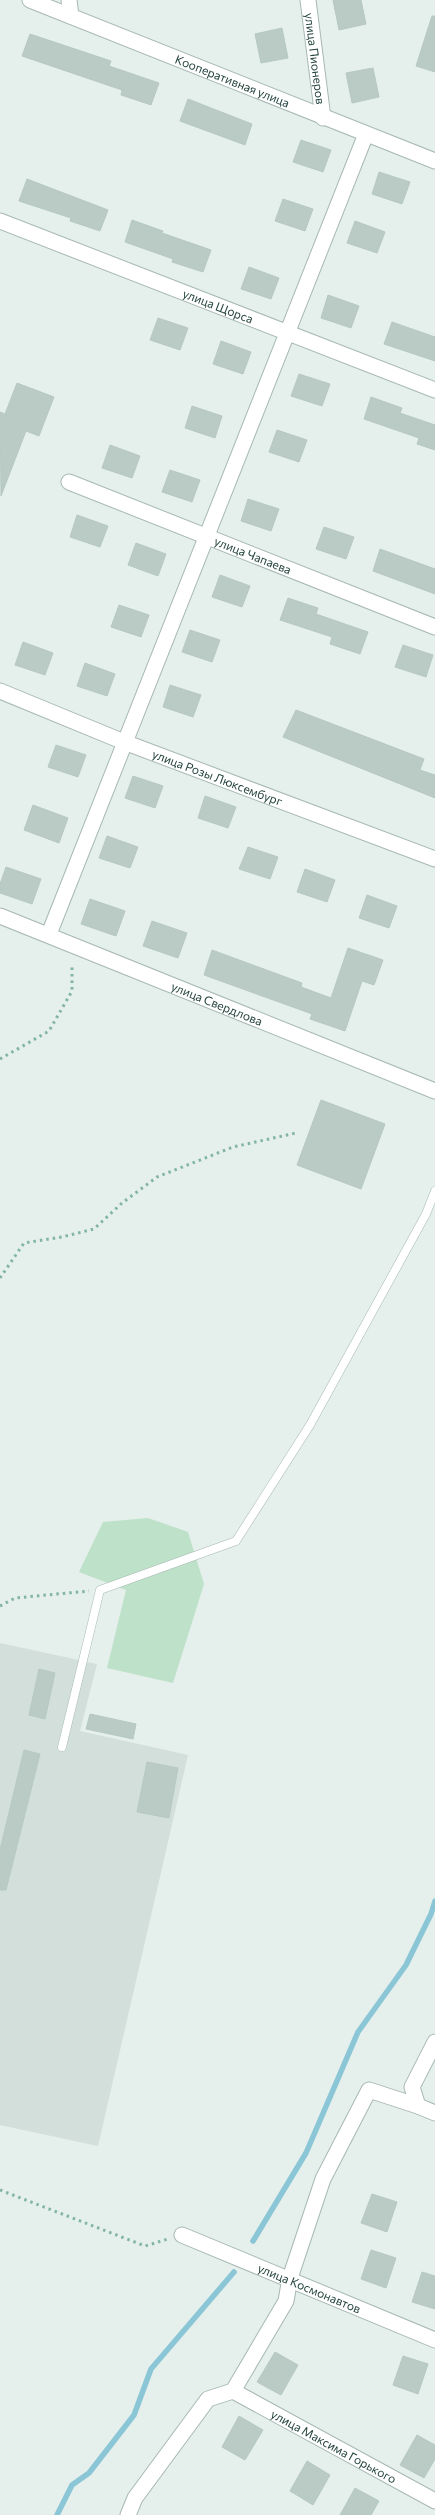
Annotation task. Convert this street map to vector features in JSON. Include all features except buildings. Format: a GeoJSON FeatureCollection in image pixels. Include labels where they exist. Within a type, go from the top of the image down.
{"type":"FeatureCollection","features":[{"type":"Feature","properties":{"kind":"street","name":"Кооперативная улица"},"geometry":{"type":"LineString","coordinates":[[30,0],[435,161]]}},
{"type":"Feature","properties":{"kind":"street"},"geometry":{"type":"LineString","coordinates":[[69,0],[71,16]]}},
{"type":"Feature","properties":{"kind":"street","name":"улица Пионеров"},"geometry":{"type":"LineString","coordinates":[[308,0],[323,118]]}},
{"type":"Feature","properties":{"kind":"street"},"geometry":{"type":"LineString","coordinates":[[49,934],[366,134]]}},
{"type":"Feature","properties":{"kind":"street","name":"улица Щорса"},"geometry":{"type":"LineString","coordinates":[[0,221],[286,334],[435,390]]}},
{"type":"Feature","properties":{"kind":"street","name":"улица Чапаева"},"geometry":{"type":"LineString","coordinates":[[69,482],[435,627]]}},
{"type":"Feature","properties":{"kind":"street","name":"улица Розы Люксембург"},"geometry":{"type":"LineString","coordinates":[[0,691],[124,742],[435,859]]}},
{"type":"Feature","properties":{"kind":"street","name":"улица Свердлова"},"geometry":{"type":"LineString","coordinates":[[0,916],[49,934],[435,1091]]}},
{"type":"Feature","properties":{"kind":"street"},"geometry":{"type":"LineString","coordinates":[[418,2106],[412,2087],[435,2042]]}},
{"type":"Feature","properties":{"kind":"street"},"geometry":{"type":"LineString","coordinates":[[128,2515],[135,2498],[208,2399],[233,2391],[286,2301],[290,2278],[323,2180],[369,2090],[435,2113]]}},
{"type":"Feature","properties":{"kind":"street","name":"улица Космонавтов"},"geometry":{"type":"LineString","coordinates":[[182,2235],[290,2278],[435,2340]]}},
{"type":"Feature","properties":{"kind":"street","name":"улица Максима Горького"},"geometry":{"type":"LineString","coordinates":[[233,2391],[435,2501]]}},
{"type":"Feature","properties":{"kind":"lane"},"geometry":{"type":"LineString","coordinates":[[62,1747],[100,1590],[236,1541],[310,1425],[426,1214],[435,1191]]}},
{"type":"Feature","properties":{"kind":"path"},"geometry":{"type":"LineString","coordinates":[[0,1059],[50,1031],[72,991],[74,965],[69,959]]}},
{"type":"Feature","properties":{"kind":"path"},"geometry":{"type":"LineString","coordinates":[[0,1278],[24,1243],[62,1238],[94,1229],[122,1203],[157,1177],[233,1147],[296,1133]]}},
{"type":"Feature","properties":{"kind":"path"},"geometry":{"type":"LineString","coordinates":[[1,1604],[15,1598],[100,1590]]}},
{"type":"Feature","properties":{"kind":"path"},"geometry":{"type":"LineString","coordinates":[[0,2190],[145,2246],[182,2235]]}},
{"type":"Feature","properties":{"kind":"shaded area"},"geometry":{"type":"Polygon","coordinates":[[[0,1643],[97,1664],[80,1731],[188,1755],[98,2146],[0,2125],[0,1643]]]}},
{"type":"Feature","properties":{"kind":"green space"},"geometry":{"type":"Polygon","coordinates":[[[148,1518],[188,1532],[204,1584],[173,1683],[107,1668],[126,1590],[79,1572],[103,1522],[148,1518]]]}},
{"type":"Feature","properties":{"kind":"waterway"},"geometry":{"type":"LineString","coordinates":[[253,2241],[306,2153],[358,2032],[406,1965],[431,1914],[435,1901]]}},
{"type":"Feature","properties":{"kind":"waterway"},"geometry":{"type":"LineString","coordinates":[[57,2515],[72,2485],[89,2473],[134,2415],[151,2369],[234,2272]]}}]}
